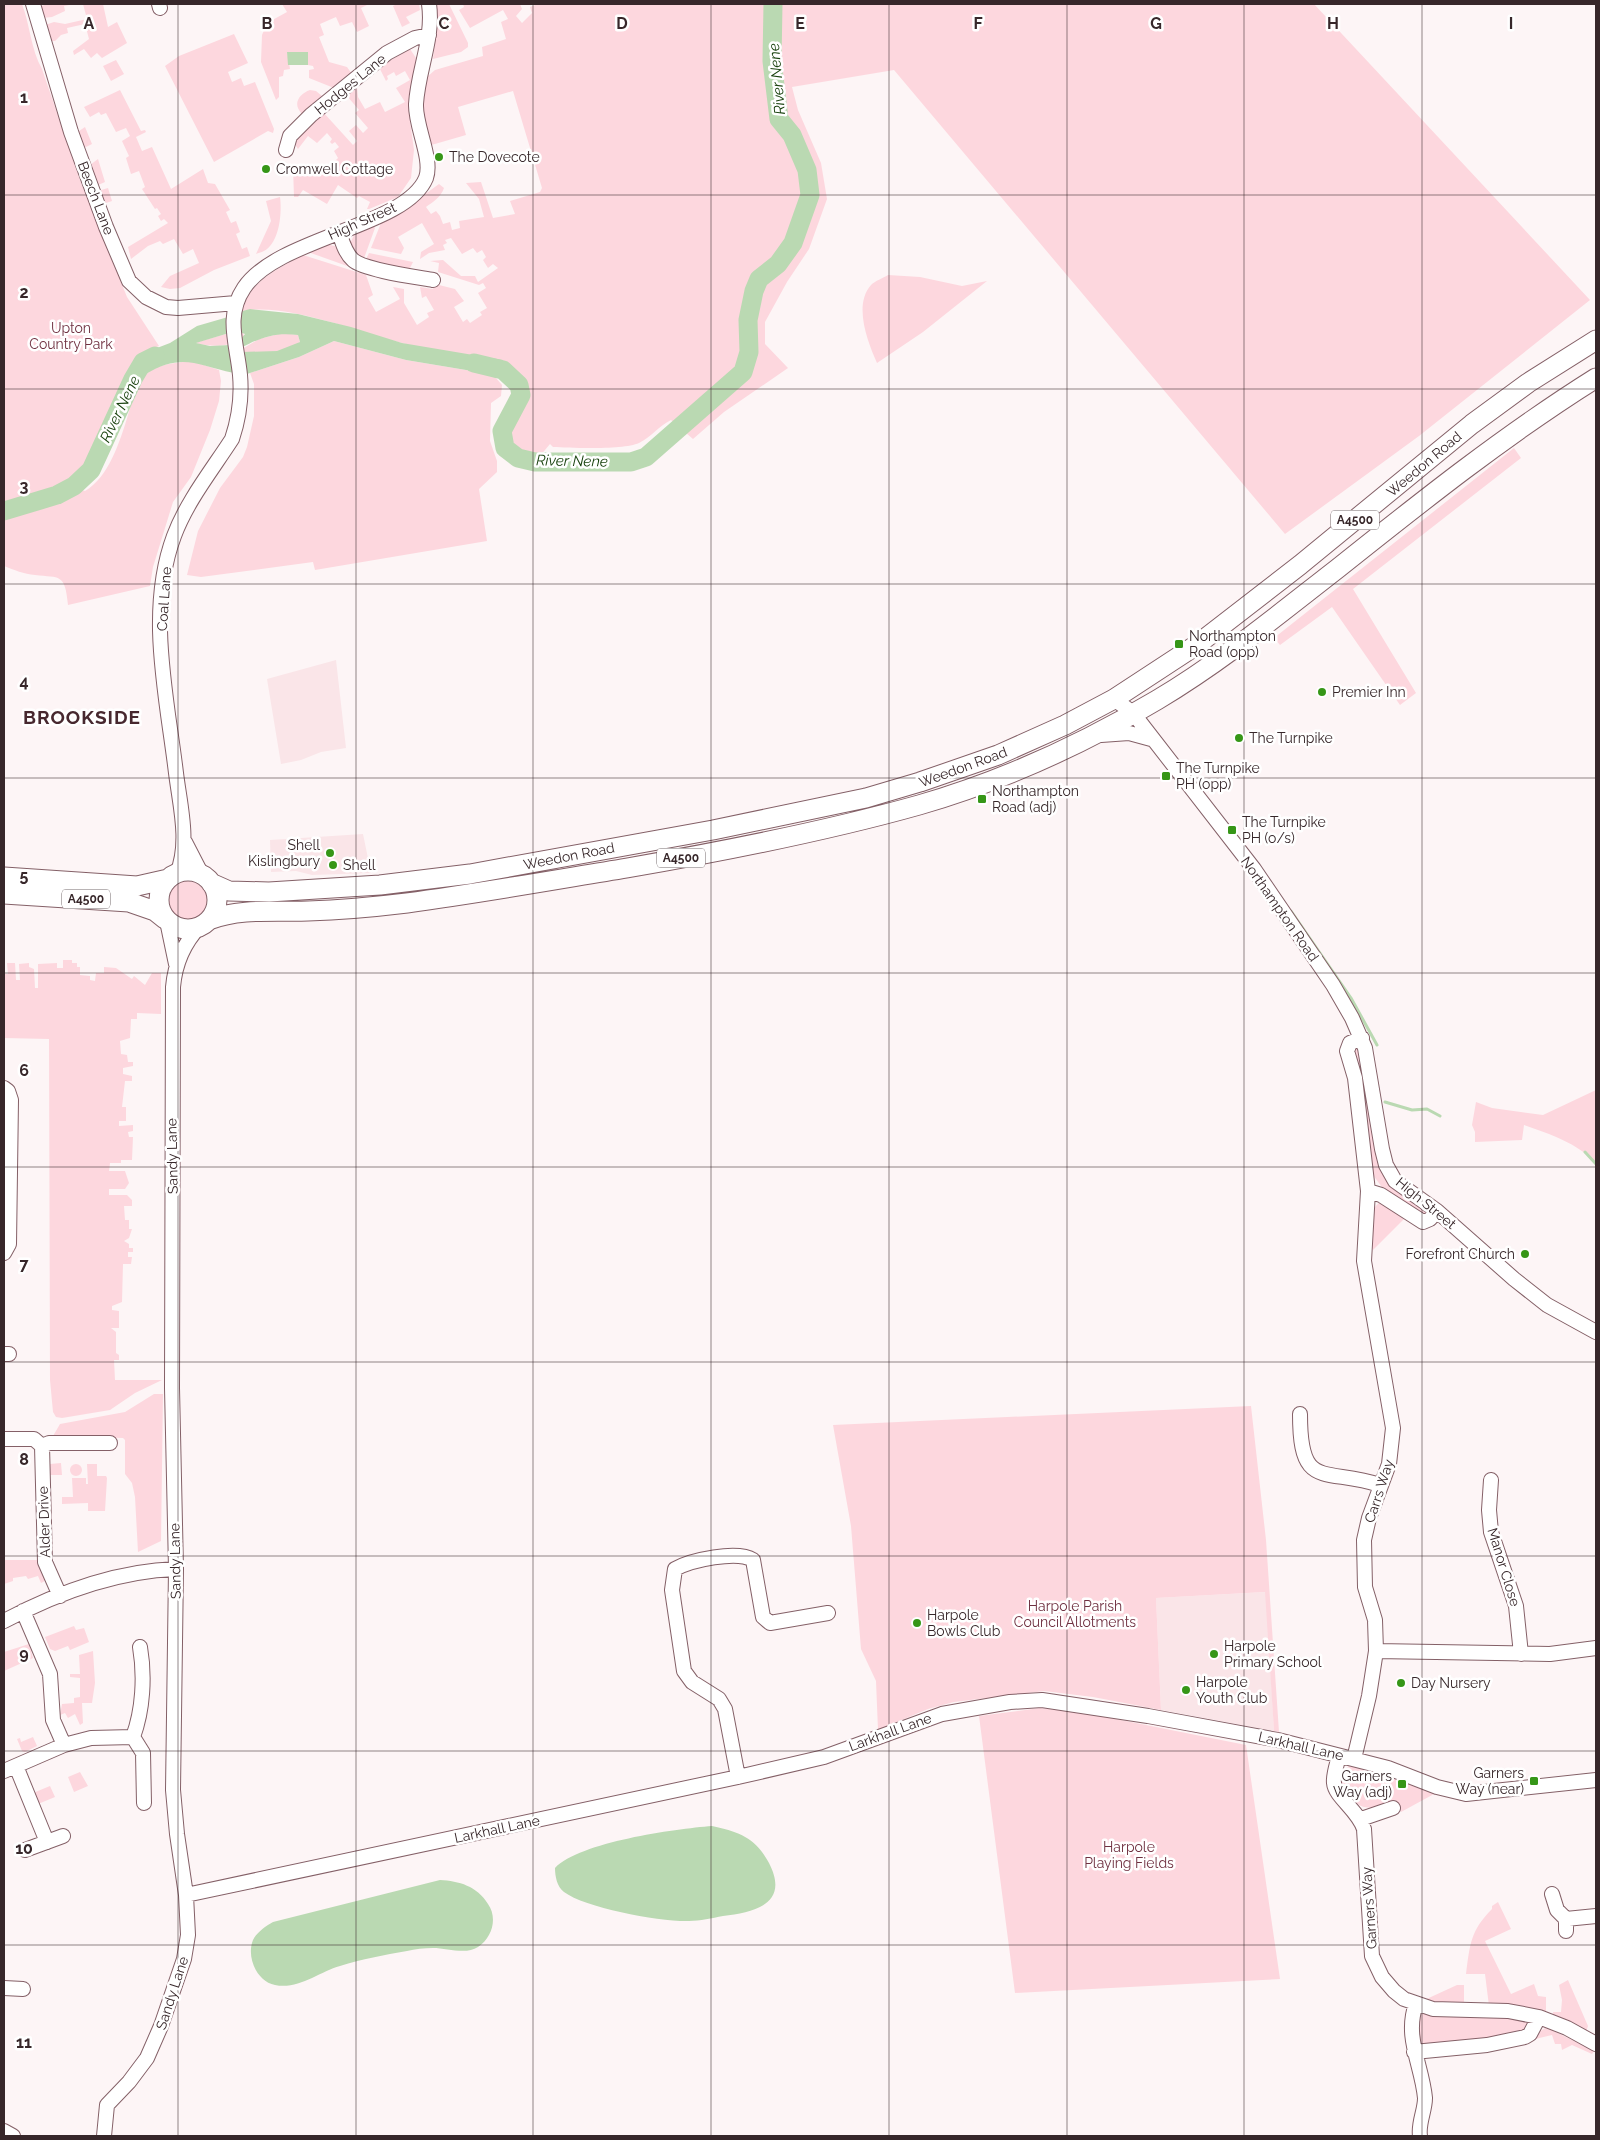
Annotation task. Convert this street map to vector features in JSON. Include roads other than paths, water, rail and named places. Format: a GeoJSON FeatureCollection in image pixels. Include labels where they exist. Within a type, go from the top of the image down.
{"type":"FeatureCollection","features":[{"type":"Feature","properties":{"kind":"highway","name":"Weedon Road"},"geometry":{"type":"LineString","coordinates":[[207,879],[229,891],[244,893],[380,885],[470,874],[713,830],[866,798],[933,778],[1028,743],[1114,699],[1198,644],[1300,565],[1472,424],[1528,383],[1596,340]]}},
{"type":"Feature","properties":{"kind":"highway","name":"Weedon Road"},"geometry":{"type":"LineString","coordinates":[[205,923],[222,915],[254,912],[312,911],[401,904],[548,881],[760,844],[890,813],[987,783],[1090,737],[1157,700],[1220,658],[1500,442],[1596,378]]}},
{"type":"Feature","properties":{"kind":"highway"},"geometry":{"type":"LineString","coordinates":[[189,872],[207,879],[215,890],[217,902],[205,923],[187,929],[180,928],[166,920],[159,901],[161,890],[172,877],[189,872]]}},
{"type":"Feature","properties":{"kind":"highway","name":"A4500"},"geometry":{"type":"LineString","coordinates":[[4,877],[137,886],[172,877]]}},
{"type":"Feature","properties":{"kind":"highway","name":"A4500"},"geometry":{"type":"LineString","coordinates":[[4,894],[128,902],[155,911],[166,920]]}},
{"type":"Feature","properties":{"kind":"street","name":"Beech Lane"},"geometry":{"type":"LineString","coordinates":[[33,4],[71,132],[106,227],[130,281],[146,297],[166,307],[235,308]]}},
{"type":"Feature","properties":{"kind":"street","name":"High Street"},"geometry":{"type":"LineString","coordinates":[[235,308],[245,286],[264,268],[404,202],[415,193],[426,177],[428,164],[416,116],[417,93],[431,22],[428,4]]}},
{"type":"Feature","properties":{"kind":"street","name":"Hodges Lane"},"geometry":{"type":"LineString","coordinates":[[286,150],[290,136],[311,115],[387,53],[415,38],[429,35]]}},
{"type":"Feature","properties":{"kind":"street"},"geometry":{"type":"LineString","coordinates":[[339,232],[345,250],[354,262],[419,272],[433,280]]}},
{"type":"Feature","properties":{"kind":"street","name":"Coal Lane"},"geometry":{"type":"LineString","coordinates":[[207,879],[185,842],[162,662],[161,613],[165,563],[174,535],[185,510],[232,438],[238,420],[240,374],[234,346],[235,308]]}},
{"type":"Feature","properties":{"kind":"street","name":"Northampton Road"},"geometry":{"type":"LineString","coordinates":[[1114,699],[1133,713],[1232,840],[1280,906],[1333,985],[1362,1038]]}},
{"type":"Feature","properties":{"kind":"street"},"geometry":{"type":"LineString","coordinates":[[1090,737],[1121,732],[1149,735],[1150,716],[1157,700]]}},
{"type":"Feature","properties":{"kind":"street","name":"Coal Lane"},"geometry":{"type":"LineString","coordinates":[[172,877],[185,842]]}},
{"type":"Feature","properties":{"kind":"street"},"geometry":{"type":"LineString","coordinates":[[166,920],[176,964]]}},
{"type":"Feature","properties":{"kind":"street"},"geometry":{"type":"LineString","coordinates":[[176,964],[193,934],[205,923]]}},
{"type":"Feature","properties":{"kind":"street","name":"Sandy Lane"},"geometry":{"type":"LineString","coordinates":[[104,2136],[107,2105],[130,2082],[148,2058],[176,1988],[188,1935],[186,1895],[176,1834],[174,1790],[176,1569],[172,1388],[172,987],[176,964]]}},
{"type":"Feature","properties":{"kind":"street","name":"High Street"},"geometry":{"type":"LineString","coordinates":[[1362,1038],[1369,1063],[1386,1165],[1395,1181],[1437,1211],[1537,1298],[1596,1332]]}},
{"type":"Feature","properties":{"kind":"street","name":"Carrs Way"},"geometry":{"type":"LineString","coordinates":[[1354,1759],[1369,1696],[1376,1651],[1375,1620],[1366,1587],[1363,1560],[1364,1540],[1380,1485],[1389,1464],[1394,1428],[1364,1261],[1368,1192],[1355,1078],[1347,1050],[1350,1043],[1362,1038]]}},
{"type":"Feature","properties":{"kind":"street"},"geometry":{"type":"LineString","coordinates":[[4,1088],[8,1090],[11,1100],[6,1172],[9,1244],[4,1253]]}},
{"type":"Feature","properties":{"kind":"street"},"geometry":{"type":"LineString","coordinates":[[1368,1192],[1381,1195],[1423,1222],[1430,1220],[1437,1211]]}},
{"type":"Feature","properties":{"kind":"street"},"geometry":{"type":"LineString","coordinates":[[1300,1414],[1301,1448],[1305,1461],[1310,1466],[1325,1474],[1364,1480],[1380,1485]]}},
{"type":"Feature","properties":{"kind":"street"},"geometry":{"type":"LineString","coordinates":[[4,1438],[34,1439],[42,1446],[49,1443],[110,1443]]}},
{"type":"Feature","properties":{"kind":"street","name":"Alder Drive"},"geometry":{"type":"LineString","coordinates":[[42,1446],[45,1562],[60,1596]]}},
{"type":"Feature","properties":{"kind":"street","name":"Manor Close"},"geometry":{"type":"LineString","coordinates":[[1491,1480],[1489,1510],[1491,1532],[1516,1606],[1521,1654]]}},
{"type":"Feature","properties":{"kind":"street"},"geometry":{"type":"LineString","coordinates":[[738,1777],[725,1709],[719,1700],[692,1682],[684,1671],[672,1590],[675,1569],[684,1564],[736,1555],[748,1556],[754,1560],[764,1617],[770,1623],[828,1613]]}},
{"type":"Feature","properties":{"kind":"street"},"geometry":{"type":"LineString","coordinates":[[4,1621],[60,1596],[135,1573],[176,1569]]}},
{"type":"Feature","properties":{"kind":"street"},"geometry":{"type":"LineString","coordinates":[[23,1611],[50,1674],[53,1720],[64,1745]]}},
{"type":"Feature","properties":{"kind":"street"},"geometry":{"type":"LineString","coordinates":[[133,1737],[139,1719],[142,1696],[140,1647]]}},
{"type":"Feature","properties":{"kind":"street"},"geometry":{"type":"LineString","coordinates":[[1376,1651],[1550,1654],[1596,1648]]}},
{"type":"Feature","properties":{"kind":"street","name":"Larkhall Lane"},"geometry":{"type":"LineString","coordinates":[[186,1895],[824,1757],[942,1714],[1010,1702],[1042,1700],[1112,1710],[1269,1738],[1388,1768],[1437,1787],[1466,1794],[1596,1780]]}},
{"type":"Feature","properties":{"kind":"street"},"geometry":{"type":"LineString","coordinates":[[47,1842],[10,1768],[64,1745],[91,1738],[133,1737]]}},
{"type":"Feature","properties":{"kind":"street"},"geometry":{"type":"LineString","coordinates":[[133,1737],[143,1753],[144,1804]]}},
{"type":"Feature","properties":{"kind":"street"},"geometry":{"type":"LineString","coordinates":[[1339,1756],[1334,1783],[1336,1791],[1361,1819],[1393,1808]]}},
{"type":"Feature","properties":{"kind":"street","name":"Garners Way"},"geometry":{"type":"LineString","coordinates":[[1361,1819],[1364,1829],[1372,1956],[1387,1984],[1404,1999],[1433,2009],[1508,2011],[1539,2017],[1567,2028],[1596,2044]]}},
{"type":"Feature","properties":{"kind":"street"},"geometry":{"type":"LineString","coordinates":[[26,1850],[63,1836]]}},
{"type":"Feature","properties":{"kind":"street"},"geometry":{"type":"LineString","coordinates":[[1552,1894],[1557,1910],[1566,1925],[1596,1916]]}},
{"type":"Feature","properties":{"kind":"street"},"geometry":{"type":"LineString","coordinates":[[4,1988],[23,1989]]}},
{"type":"Feature","properties":{"kind":"street"},"geometry":{"type":"LineString","coordinates":[[1416,2004],[1410,2027],[1424,2098],[1420,2136]]}},
{"type":"Feature","properties":{"kind":"street"},"geometry":{"type":"LineString","coordinates":[[1414,2052],[1487,2045],[1524,2037],[1530,2034],[1539,2017]]}},
{"type":"Feature","properties":{"kind":"street"},"geometry":{"type":"LineString","coordinates":[[4,2132],[13,2136]]}},
{"type":"Feature","properties":{"kind":"waterway","name":"River Nene"},"geometry":{"type":"LineString","coordinates":[[474,363],[503,370],[519,385],[521,395],[502,431],[505,448],[518,458],[535,462],[631,462],[646,457],[743,372],[749,352],[748,320],[754,291],[759,279],[778,264],[793,243],[810,195],[807,170],[792,135],[779,119],[772,61],[773,4]]}},
{"type":"Feature","properties":{"kind":"waterway","name":"River Nene"},"geometry":{"type":"LineString","coordinates":[[4,511],[57,495],[74,486],[91,470],[133,379],[143,362],[155,356]]}},
{"type":"Feature","properties":{"kind":"waterway"},"geometry":{"type":"LineString","coordinates":[[1291,911],[1351,998],[1377,1045]]}},
{"type":"Feature","properties":{"kind":"waterway"},"geometry":{"type":"LineString","coordinates":[[1385,1102],[1412,1110],[1427,1109],[1440,1116]]}},
{"type":"Feature","properties":{"kind":"waterway"},"geometry":{"type":"LineString","coordinates":[[1585,1152],[1596,1164]]}},
{"type":"Feature","properties":{"kind":"place","name":"The Dovecote"},"geometry":{"type":"Point","coordinates":[439,157]}},
{"type":"Feature","properties":{"kind":"place","name":"Cromwell Cottage"},"geometry":{"type":"Point","coordinates":[266,169]}},
{"type":"Feature","properties":{"kind":"place","name":"Northampton Road (opp)"},"geometry":{"type":"Point","coordinates":[1179,644]}},
{"type":"Feature","properties":{"kind":"place","name":"Premier Inn"},"geometry":{"type":"Point","coordinates":[1322,692]}},
{"type":"Feature","properties":{"kind":"place","name":"The Turnpike"},"geometry":{"type":"Point","coordinates":[1239,738]}},
{"type":"Feature","properties":{"kind":"place","name":"The Turnpike PH (opp)"},"geometry":{"type":"Point","coordinates":[1166,776]}},
{"type":"Feature","properties":{"kind":"place","name":"Northampton Road (adj)"},"geometry":{"type":"Point","coordinates":[982,799]}},
{"type":"Feature","properties":{"kind":"place","name":"The Turnpike PH (o/s)"},"geometry":{"type":"Point","coordinates":[1232,830]}},
{"type":"Feature","properties":{"kind":"place","name":"Shell Kislingbury"},"geometry":{"type":"Point","coordinates":[330,853]}},
{"type":"Feature","properties":{"kind":"place","name":"Shell"},"geometry":{"type":"Point","coordinates":[333,865]}},
{"type":"Feature","properties":{"kind":"place","name":"Forefront Church"},"geometry":{"type":"Point","coordinates":[1525,1254]}},
{"type":"Feature","properties":{"kind":"place","name":"Harpole Bowls Club"},"geometry":{"type":"Point","coordinates":[917,1623]}},
{"type":"Feature","properties":{"kind":"place","name":"Harpole Primary School"},"geometry":{"type":"Point","coordinates":[1214,1654]}},
{"type":"Feature","properties":{"kind":"place","name":"Day Nursery"},"geometry":{"type":"Point","coordinates":[1401,1683]}},
{"type":"Feature","properties":{"kind":"place","name":"Harpole Youth Club"},"geometry":{"type":"Point","coordinates":[1186,1690]}},
{"type":"Feature","properties":{"kind":"place","name":"Garners Way (near)"},"geometry":{"type":"Point","coordinates":[1534,1781]}},
{"type":"Feature","properties":{"kind":"place","name":"Garners Way (adj)"},"geometry":{"type":"Point","coordinates":[1402,1784]}},
{"type":"Feature","properties":{"kind":"district","name":"BROOKSIDE"},"geometry":{"type":"Point","coordinates":[82,717]}},
{"type":"Feature","properties":{"kind":"park label","name":"Upton Country Park"},"geometry":{"type":"Point","coordinates":[71,336]}},
{"type":"Feature","properties":{"kind":"park label","name":"Harpole Parish Council Allotments"},"geometry":{"type":"Point","coordinates":[1075,1614]}},
{"type":"Feature","properties":{"kind":"park label","name":"Harpole Playing Fields"},"geometry":{"type":"Point","coordinates":[1129,1855]}}]}
